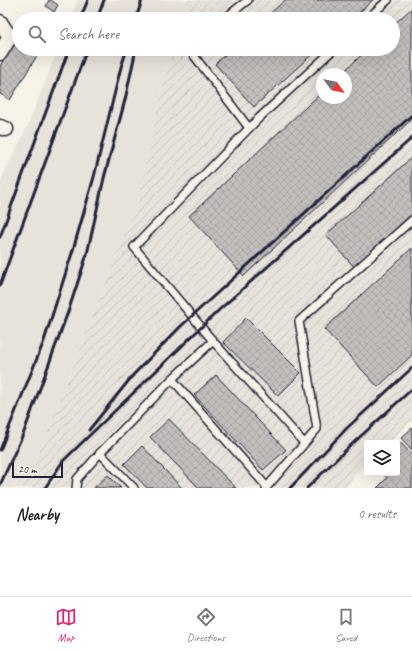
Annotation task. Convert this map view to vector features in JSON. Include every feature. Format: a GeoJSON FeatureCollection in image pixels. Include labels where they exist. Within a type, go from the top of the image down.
{"type":"FeatureCollection","features":[{"type":"Feature","properties":{"kind":"street"},"geometry":{"type":"LineString","coordinates":[[0,22],[9,36],[0,54]]}},
{"type":"Feature","properties":{"kind":"lane"},"geometry":{"type":"LineString","coordinates":[[233,12],[248,0]]}},
{"type":"Feature","properties":{"kind":"lane"},"geometry":{"type":"LineString","coordinates":[[375,12],[388,0]]}},
{"type":"Feature","properties":{"kind":"lane"},"geometry":{"type":"LineString","coordinates":[[194,56],[249,128]]}},
{"type":"Feature","properties":{"kind":"lane"},"geometry":{"type":"LineString","coordinates":[[304,443],[213,341],[134,247],[249,128],[326,56]]}},
{"type":"Feature","properties":{"kind":"lane"},"geometry":{"type":"LineString","coordinates":[[172,379],[266,487],[317,429],[299,321],[412,220]]}},
{"type":"Feature","properties":{"kind":"lane"},"geometry":{"type":"LineString","coordinates":[[76,488],[77,480],[100,453],[172,379],[213,341]]}},
{"type":"Feature","properties":{"kind":"lane"},"geometry":{"type":"LineString","coordinates":[[100,453],[134,488]]}},
{"type":"Feature","properties":{"kind":"shaded area"},"geometry":{"type":"Polygon","coordinates":[[[78,0],[188,0],[184,12],[73,12],[78,0]]]}},
{"type":"Feature","properties":{"kind":"shaded area"},"geometry":{"type":"Polygon","coordinates":[[[188,0],[412,0],[412,420],[391,440],[364,440],[364,466],[356,473],[345,488],[21,488],[43,443],[137,203],[166,71],[171,56],[400,56],[400,12],[184,12],[188,0]]]}},
{"type":"Feature","properties":{"kind":"shaded area"},"geometry":{"type":"Polygon","coordinates":[[[55,56],[171,56],[166,71],[137,203],[43,443],[21,488],[0,488],[0,182],[28,125],[55,56]]]}},
{"type":"Feature","properties":{"kind":"building"},"geometry":{"type":"Polygon","coordinates":[[[49,0],[58,5],[54,12],[46,6],[49,0]]]}},
{"type":"Feature","properties":{"kind":"building"},"geometry":{"type":"Polygon","coordinates":[[[285,0],[373,0],[360,12],[272,12],[285,0]]]}},
{"type":"Feature","properties":{"kind":"building"},"geometry":{"type":"Polygon","coordinates":[[[412,8],[412,119],[244,276],[189,216],[316,98],[316,104],[352,104],[352,68],[347,68],[360,56],[400,56],[400,19],[412,8]]]}},
{"type":"Feature","properties":{"kind":"building"},"geometry":{"type":"Polygon","coordinates":[[[12,46],[12,56],[37,56],[10,100],[0,94],[0,66],[12,46]]]}},
{"type":"Feature","properties":{"kind":"building"},"geometry":{"type":"Polygon","coordinates":[[[224,56],[310,56],[254,107],[215,64],[224,56]]]}},
{"type":"Feature","properties":{"kind":"building"},"geometry":{"type":"Polygon","coordinates":[[[412,157],[412,218],[356,269],[326,235],[412,157]]]}},
{"type":"Feature","properties":{"kind":"building"},"geometry":{"type":"Polygon","coordinates":[[[412,248],[412,355],[378,387],[324,329],[412,248]]]}},
{"type":"Feature","properties":{"kind":"building"},"geometry":{"type":"Polygon","coordinates":[[[246,318],[301,373],[278,396],[223,342],[246,318]]]}},
{"type":"Feature","properties":{"kind":"building"},"geometry":{"type":"Polygon","coordinates":[[[216,375],[286,450],[263,470],[194,395],[216,375]]]}},
{"type":"Feature","properties":{"kind":"building"},"geometry":{"type":"Polygon","coordinates":[[[169,419],[236,488],[199,488],[150,437],[169,419]]]}},
{"type":"Feature","properties":{"kind":"building"},"geometry":{"type":"Polygon","coordinates":[[[412,428],[412,450],[401,438],[412,428]]]}},
{"type":"Feature","properties":{"kind":"building"},"geometry":{"type":"Polygon","coordinates":[[[400,442],[412,455],[412,488],[377,488],[387,478],[385,476],[400,476],[400,442]]]}},
{"type":"Feature","properties":{"kind":"building"},"geometry":{"type":"Polygon","coordinates":[[[142,446],[182,488],[147,488],[124,464],[142,446]]]}},
{"type":"Feature","properties":{"kind":"building"},"geometry":{"type":"Polygon","coordinates":[[[108,475],[121,488],[94,488],[108,475]]]}},
{"type":"Feature","properties":{"kind":"railway"},"geometry":{"type":"LineString","coordinates":[[83,12],[88,0]]}},
{"type":"Feature","properties":{"kind":"railway"},"geometry":{"type":"LineString","coordinates":[[100,12],[104,0]]}},
{"type":"Feature","properties":{"kind":"railway"},"geometry":{"type":"LineString","coordinates":[[138,12],[142,0]]}},
{"type":"Feature","properties":{"kind":"railway"},"geometry":{"type":"LineString","coordinates":[[0,237],[66,56]]}},
{"type":"Feature","properties":{"kind":"railway"},"geometry":{"type":"LineString","coordinates":[[0,285],[84,56]]}},
{"type":"Feature","properties":{"kind":"railway"},"geometry":{"type":"LineString","coordinates":[[0,450],[44,341],[73,250],[94,177],[125,56]]}},
{"type":"Feature","properties":{"kind":"railway"},"geometry":{"type":"LineString","coordinates":[[0,485],[24,432],[69,309],[87,254],[134,56]]}},
{"type":"Feature","properties":{"kind":"railway"},"geometry":{"type":"LineString","coordinates":[[89,430],[134,374],[181,326],[412,115]]}},
{"type":"Feature","properties":{"kind":"railway"},"geometry":{"type":"LineString","coordinates":[[45,488],[63,461],[219,310],[412,138]]}},
{"type":"Feature","properties":{"kind":"railway"},"geometry":{"type":"LineString","coordinates":[[290,488],[347,428],[412,368]]}},
{"type":"Feature","properties":{"kind":"railway"},"geometry":{"type":"LineString","coordinates":[[307,488],[412,389]]}}]}
